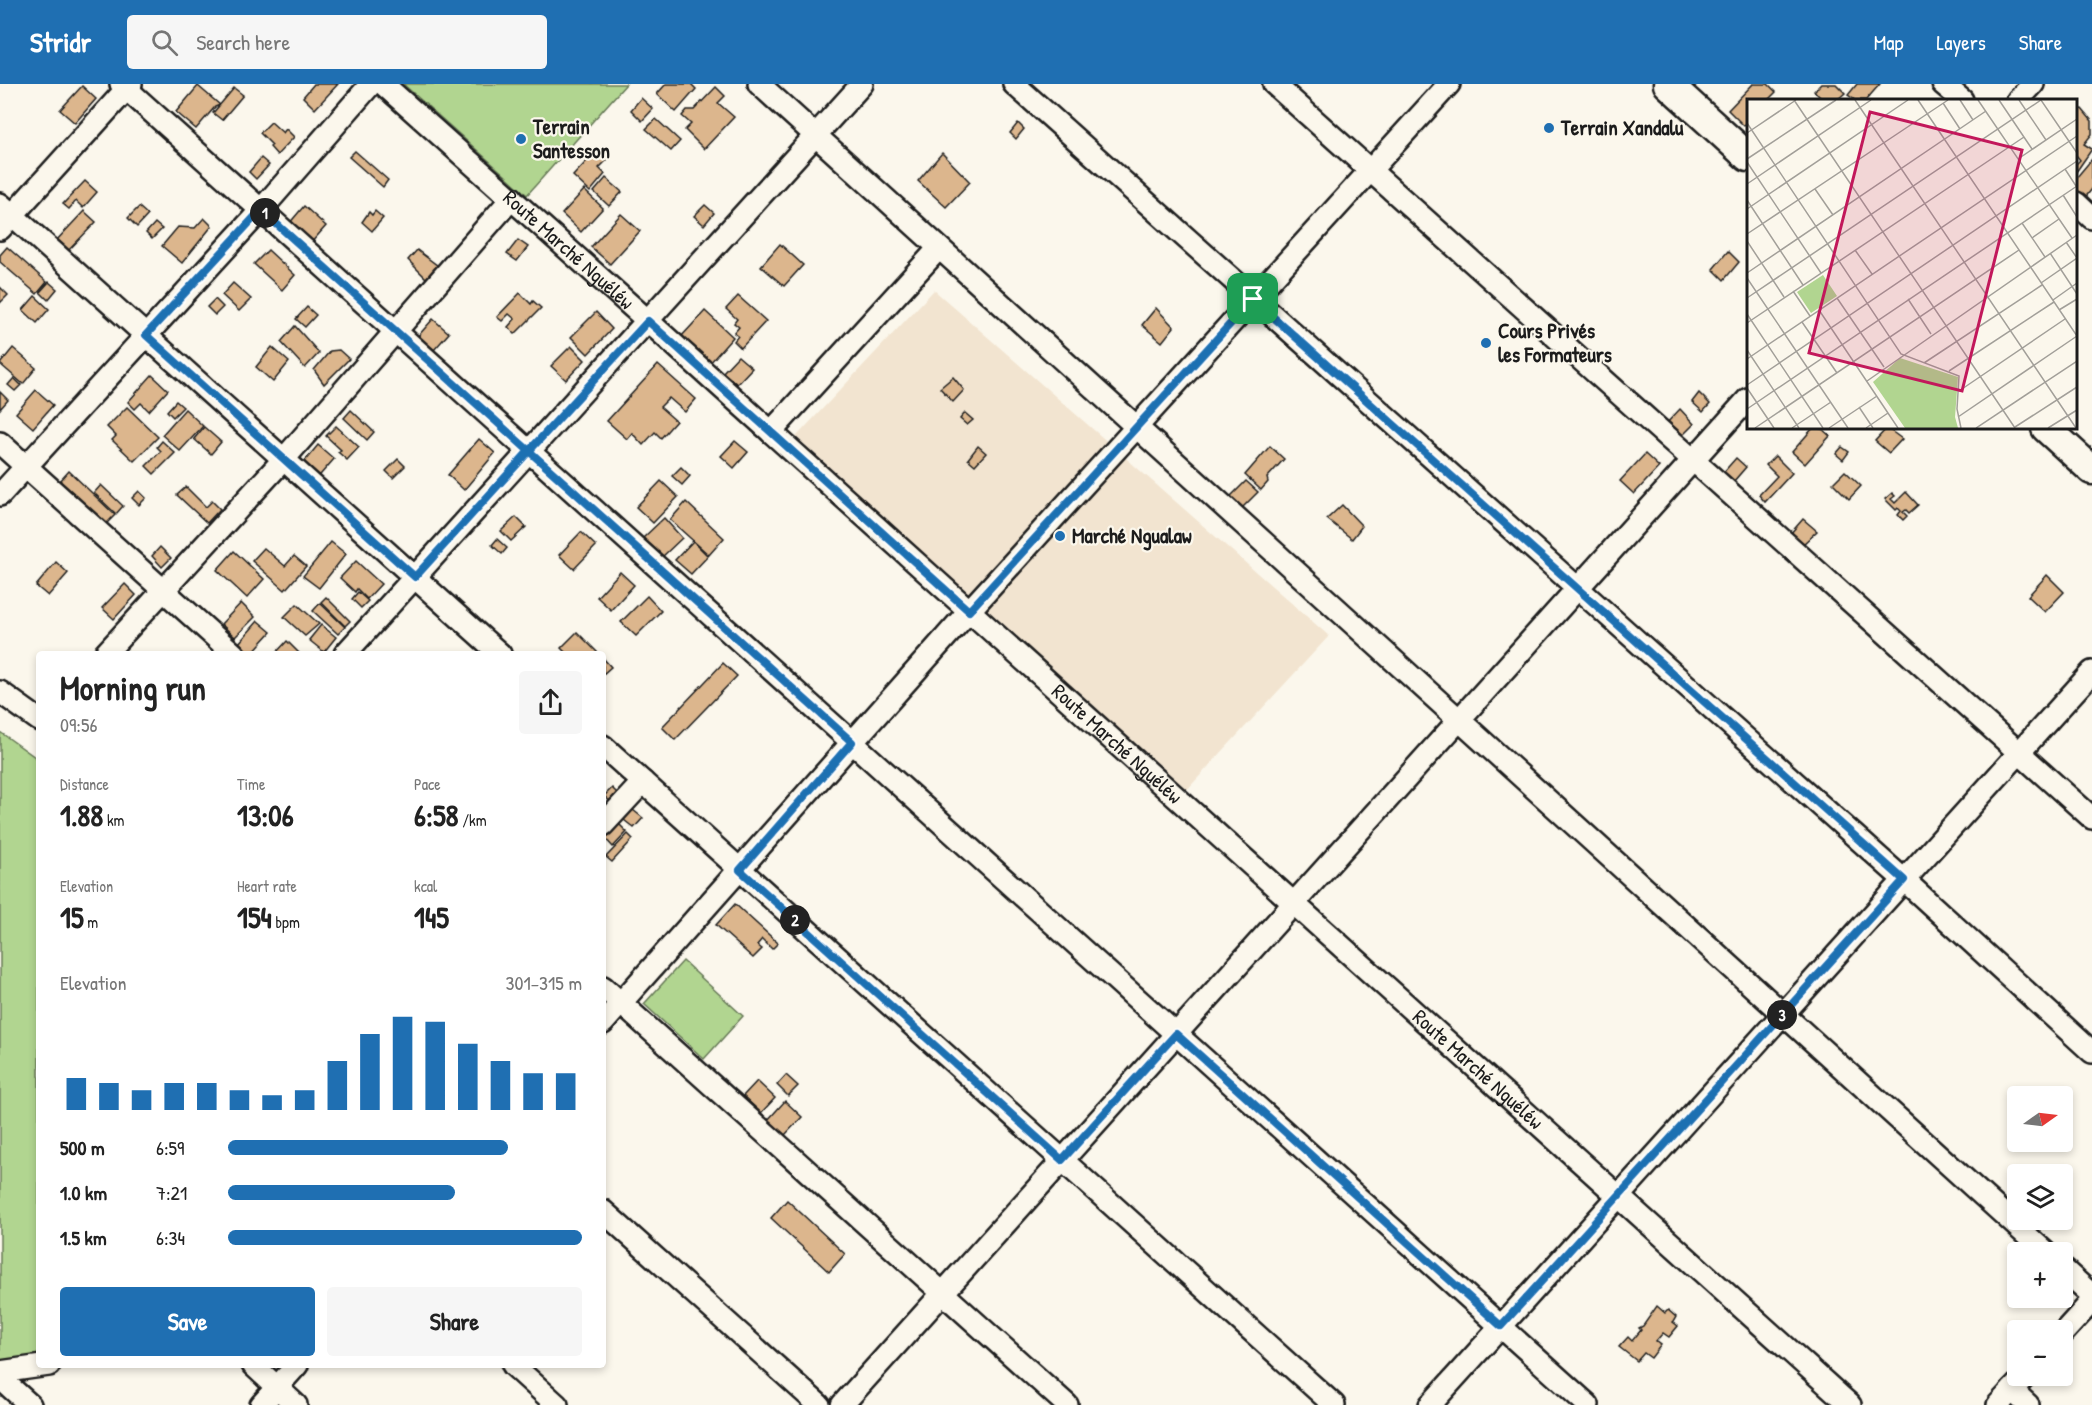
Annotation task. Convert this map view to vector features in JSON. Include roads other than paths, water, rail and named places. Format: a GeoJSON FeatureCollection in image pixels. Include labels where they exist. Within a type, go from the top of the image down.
{"type":"FeatureCollection","features":[{"type":"Feature","properties":{"kind":"main road"},"geometry":{"type":"LineString","coordinates":[[1668,84],[1747,155]]}},
{"type":"Feature","properties":{"kind":"main road"},"geometry":{"type":"LineString","coordinates":[[2047,429],[2092,470]]}},
{"type":"Feature","properties":{"kind":"street"},"geometry":{"type":"LineString","coordinates":[[0,495],[261,210],[371,84]]}},
{"type":"Feature","properties":{"kind":"street","name":"Route Marché Nguéléw"},"geometry":{"type":"LineString","coordinates":[[382,84],[512,198],[1850,1405]]}},
{"type":"Feature","properties":{"kind":"street"},"geometry":{"type":"LineString","coordinates":[[759,84],[2034,1242]]}},
{"type":"Feature","properties":{"kind":"street"},"geometry":{"type":"LineString","coordinates":[[348,651],[862,84]]}},
{"type":"Feature","properties":{"kind":"street"},"geometry":{"type":"LineString","coordinates":[[1014,84],[1904,880],[2092,1052]]}},
{"type":"Feature","properties":{"kind":"street"},"geometry":{"type":"LineString","coordinates":[[1274,84],[2092,818]]}},
{"type":"Feature","properties":{"kind":"street"},"geometry":{"type":"LineString","coordinates":[[606,1020],[969,611],[1449,84]]}},
{"type":"Feature","properties":{"kind":"street"},"geometry":{"type":"LineString","coordinates":[[1943,84],[1961,99]]}},
{"type":"Feature","properties":{"kind":"street"},"geometry":{"type":"LineString","coordinates":[[2019,99],[2033,84]]}},
{"type":"Feature","properties":{"kind":"street"},"geometry":{"type":"LineString","coordinates":[[497,651],[146,335],[4,216],[127,86],[261,210],[1588,1405]]}},
{"type":"Feature","properties":{"kind":"street"},"geometry":{"type":"LineString","coordinates":[[108,651],[284,459],[512,198]]}},
{"type":"Feature","properties":{"kind":"street"},"geometry":{"type":"LineString","coordinates":[[2077,204],[2092,218]]}},
{"type":"Feature","properties":{"kind":"street"},"geometry":{"type":"LineString","coordinates":[[771,432],[939,248]]}},
{"type":"Feature","properties":{"kind":"street"},"geometry":{"type":"LineString","coordinates":[[842,1405],[1747,401]]}},
{"type":"Feature","properties":{"kind":"street"},"geometry":{"type":"LineString","coordinates":[[0,443],[231,651]]}},
{"type":"Feature","properties":{"kind":"street"},"geometry":{"type":"LineString","coordinates":[[1430,1405],[2092,672]]}},
{"type":"Feature","properties":{"kind":"street"},"geometry":{"type":"LineString","coordinates":[[0,692],[36,718]]}},
{"type":"Feature","properties":{"kind":"street"},"geometry":{"type":"LineString","coordinates":[[606,750],[1334,1405]]}},
{"type":"Feature","properties":{"kind":"street"},"geometry":{"type":"LineString","coordinates":[[606,822],[643,782]]}},
{"type":"Feature","properties":{"kind":"street"},"geometry":{"type":"LineString","coordinates":[[606,990],[1067,1405]]}},
{"type":"Feature","properties":{"kind":"street"},"geometry":{"type":"LineString","coordinates":[[606,1214],[819,1405]]}},
{"type":"Feature","properties":{"kind":"street"},"geometry":{"type":"LineString","coordinates":[[2073,1278],[2092,1295]]}},
{"type":"Feature","properties":{"kind":"street"},"geometry":{"type":"LineString","coordinates":[[2073,1322],[2092,1301]]}},
{"type":"Feature","properties":{"kind":"street"},"geometry":{"type":"LineString","coordinates":[[0,1371],[36,1367]]}},
{"type":"Feature","properties":{"kind":"street"},"geometry":{"type":"LineString","coordinates":[[256,1368],[296,1405]]}},
{"type":"Feature","properties":{"kind":"street"},"geometry":{"type":"LineString","coordinates":[[261,1405],[294,1368]]}},
{"type":"Feature","properties":{"kind":"street"},"geometry":{"type":"LineString","coordinates":[[516,1368],[557,1405]]}},
{"type":"Feature","properties":{"kind":"street"},"geometry":{"type":"LineString","coordinates":[[0,1378],[30,1405]]}},
{"type":"Feature","properties":{"kind":"street"},"geometry":{"type":"LineString","coordinates":[[2012,1390],[2028,1405]]}},
{"type":"Feature","properties":{"kind":"place","name":"Terrain Xandalu"},"geometry":{"type":"Point","coordinates":[1549,128]}},
{"type":"Feature","properties":{"kind":"place","name":"Terrain Santesson"},"geometry":{"type":"Point","coordinates":[521,139]}},
{"type":"Feature","properties":{"kind":"place","name":"Cours Privés les Formateurs"},"geometry":{"type":"Point","coordinates":[1486,343]}},
{"type":"Feature","properties":{"kind":"place","name":"Marché Ngualaw"},"geometry":{"type":"Point","coordinates":[1060,536]}}]}
